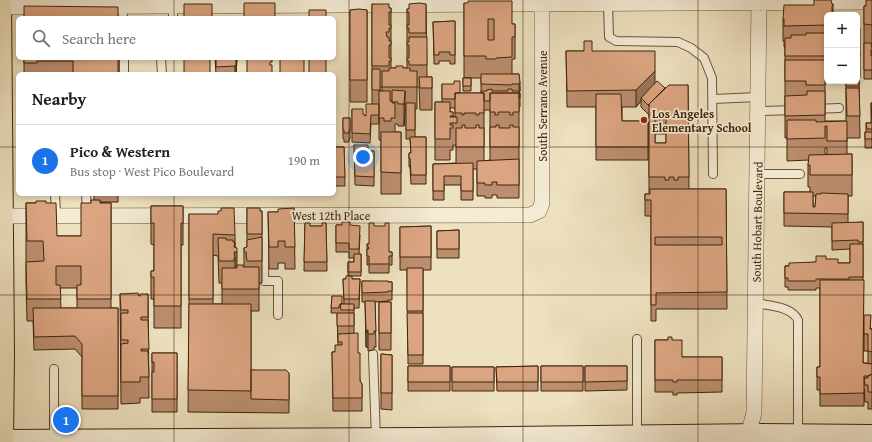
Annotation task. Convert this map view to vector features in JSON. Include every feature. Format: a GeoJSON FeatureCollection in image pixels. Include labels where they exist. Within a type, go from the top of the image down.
{"type":"FeatureCollection","features":[{"type":"Feature","properties":{"kind":"main road"},"geometry":{"type":"LineString","coordinates":[[0,0],[2,441],[283,441],[376,439],[422,441],[637,436],[746,438],[798,435],[872,436]]}},
{"type":"Feature","properties":{"kind":"street"},"geometry":{"type":"LineString","coordinates":[[0,7],[123,12],[173,12],[323,3],[542,2],[608,4],[759,1],[872,2]]}},
{"type":"Feature","properties":{"kind":"street","name":"South Hobart Boulevard"},"geometry":{"type":"LineString","coordinates":[[746,438],[754,413],[759,1]]}},
{"type":"Feature","properties":{"kind":"street","name":"South Serrano Avenue"},"geometry":{"type":"LineString","coordinates":[[539,211],[542,203],[542,2]]}},
{"type":"Feature","properties":{"kind":"street","name":"West 12th Place"},"geometry":{"type":"LineString","coordinates":[[1,225],[56,216],[87,215],[530,215],[539,211]]}},
{"type":"Feature","properties":{"kind":"lane"},"geometry":{"type":"LineString","coordinates":[[608,4],[609,37],[616,41],[678,42],[691,48],[704,58],[712,78],[713,174]]}},
{"type":"Feature","properties":{"kind":"lane"},"geometry":{"type":"LineString","coordinates":[[124,60],[124,72]]}},
{"type":"Feature","properties":{"kind":"lane"},"geometry":{"type":"LineString","coordinates":[[161,60],[162,72]]}},
{"type":"Feature","properties":{"kind":"lane"},"geometry":{"type":"LineString","coordinates":[[713,99],[805,109],[839,108]]}},
{"type":"Feature","properties":{"kind":"lane"},"geometry":{"type":"LineString","coordinates":[[757,174],[800,174]]}},
{"type":"Feature","properties":{"kind":"lane"},"geometry":{"type":"LineString","coordinates":[[56,196],[56,216]]}},
{"type":"Feature","properties":{"kind":"lane"},"geometry":{"type":"LineString","coordinates":[[86,196],[87,215]]}},
{"type":"Feature","properties":{"kind":"lane"},"geometry":{"type":"LineString","coordinates":[[265,215],[264,281],[278,281],[278,315]]}},
{"type":"Feature","properties":{"kind":"lane"},"geometry":{"type":"LineString","coordinates":[[756,303],[788,310],[796,316],[798,320],[798,435]]}},
{"type":"Feature","properties":{"kind":"lane"},"geometry":{"type":"LineString","coordinates":[[636,339],[637,436]]}},
{"type":"Feature","properties":{"kind":"lane"},"geometry":{"type":"LineString","coordinates":[[373,354],[376,439]]}},
{"type":"Feature","properties":{"kind":"lane"},"geometry":{"type":"LineString","coordinates":[[54,369],[54,441]]}},
{"type":"Feature","properties":{"kind":"building"},"geometry":{"type":"Polygon","coordinates":[[[814,0],[831,0],[833,4],[832,12],[824,12],[824,25],[784,26],[784,5],[814,5],[814,0]]]}},
{"type":"Feature","properties":{"kind":"building"},"geometry":{"type":"Polygon","coordinates":[[[866,0],[872,0],[872,25],[864,24],[864,6],[866,6],[866,0]]]}},
{"type":"Feature","properties":{"kind":"building"},"geometry":{"type":"Polygon","coordinates":[[[468,1],[512,1],[512,24],[515,24],[515,37],[512,37],[512,57],[486,59],[486,56],[464,56],[464,3],[468,3],[468,1]],[[488,19],[488,40],[494,40],[494,19],[488,19]]]}},
{"type":"Feature","properties":{"kind":"building"},"geometry":{"type":"Polygon","coordinates":[[[244,3],[275,3],[275,16],[244,16],[244,3]]]}},
{"type":"Feature","properties":{"kind":"building"},"geometry":{"type":"Polygon","coordinates":[[[184,4],[212,4],[212,16],[184,16],[184,4]]]}},
{"type":"Feature","properties":{"kind":"building"},"geometry":{"type":"Polygon","coordinates":[[[372,4],[389,4],[389,8],[391,8],[391,12],[389,12],[389,25],[391,25],[391,28],[389,28],[389,32],[386,32],[387,37],[389,37],[389,41],[391,41],[391,45],[389,45],[389,58],[391,58],[391,61],[389,61],[389,66],[372,66],[372,4]]]}},
{"type":"Feature","properties":{"kind":"building"},"geometry":{"type":"Polygon","coordinates":[[[409,4],[426,4],[426,33],[409,33],[409,28],[407,28],[407,25],[409,25],[409,12],[407,12],[407,9],[409,9],[409,4]]]}},
{"type":"Feature","properties":{"kind":"building"},"geometry":{"type":"Polygon","coordinates":[[[24,6],[118,7],[118,16],[24,16],[24,6]]]}},
{"type":"Feature","properties":{"kind":"building"},"geometry":{"type":"Polygon","coordinates":[[[309,10],[326,10],[326,16],[309,16],[309,10]]]}},
{"type":"Feature","properties":{"kind":"building"},"geometry":{"type":"Polygon","coordinates":[[[350,10],[367,10],[367,80],[350,80],[350,10]]]}},
{"type":"Feature","properties":{"kind":"building"},"geometry":{"type":"Polygon","coordinates":[[[455,21],[455,55],[450,55],[450,52],[439,52],[439,55],[434,55],[433,22],[455,21]]]}},
{"type":"Feature","properties":{"kind":"building"},"geometry":{"type":"Polygon","coordinates":[[[806,33],[824,33],[824,56],[785,56],[785,38],[791,38],[791,35],[806,35],[806,33]]]}},
{"type":"Feature","properties":{"kind":"building"},"geometry":{"type":"Polygon","coordinates":[[[409,37],[427,37],[427,65],[409,65],[407,58],[409,58],[409,45],[407,45],[407,42],[409,42],[409,37]]]}},
{"type":"Feature","properties":{"kind":"building"},"geometry":{"type":"Polygon","coordinates":[[[584,41],[592,41],[592,51],[655,51],[655,71],[636,90],[567,91],[566,51],[584,51],[584,41]]]}},
{"type":"Feature","properties":{"kind":"building"},"geometry":{"type":"Polygon","coordinates":[[[864,43],[871,43],[872,70],[864,70],[864,43]]]}},
{"type":"Feature","properties":{"kind":"building"},"geometry":{"type":"Polygon","coordinates":[[[24,60],[118,60],[118,72],[73,72],[73,61],[37,61],[37,63],[24,63],[24,60]]]}},
{"type":"Feature","properties":{"kind":"building"},"geometry":{"type":"Polygon","coordinates":[[[184,60],[210,60],[210,72],[184,72],[184,60]]]}},
{"type":"Feature","properties":{"kind":"building"},"geometry":{"type":"Polygon","coordinates":[[[216,60],[236,60],[235,66],[216,67],[216,60]]]}},
{"type":"Feature","properties":{"kind":"building"},"geometry":{"type":"Polygon","coordinates":[[[247,60],[272,60],[270,65],[272,65],[272,72],[247,72],[247,60]]]}},
{"type":"Feature","properties":{"kind":"building"},"geometry":{"type":"Polygon","coordinates":[[[280,60],[304,60],[304,72],[280,72],[280,60]]]}},
{"type":"Feature","properties":{"kind":"building"},"geometry":{"type":"Polygon","coordinates":[[[309,60],[326,60],[326,72],[309,72],[309,60]]]}},
{"type":"Feature","properties":{"kind":"building"},"geometry":{"type":"Polygon","coordinates":[[[785,60],[824,60],[825,85],[806,85],[806,81],[785,81],[785,60]]]}},
{"type":"Feature","properties":{"kind":"building"},"geometry":{"type":"Polygon","coordinates":[[[396,66],[410,68],[410,71],[417,71],[417,87],[382,87],[382,71],[389,71],[389,68],[396,68],[396,66]]]}},
{"type":"Feature","properties":{"kind":"building"},"geometry":{"type":"Polygon","coordinates":[[[372,69],[380,69],[380,90],[372,90],[372,69]]]}},
{"type":"Feature","properties":{"kind":"building"},"geometry":{"type":"Polygon","coordinates":[[[481,74],[519,74],[520,82],[519,84],[512,85],[481,84],[481,74]]]}},
{"type":"Feature","properties":{"kind":"building"},"geometry":{"type":"Polygon","coordinates":[[[419,77],[432,77],[432,88],[420,88],[419,77]]]}},
{"type":"Feature","properties":{"kind":"building"},"geometry":{"type":"Polygon","coordinates":[[[463,78],[471,78],[471,86],[463,86],[463,78]]]}},
{"type":"Feature","properties":{"kind":"building"},"geometry":{"type":"Polygon","coordinates":[[[454,81],[460,81],[460,93],[455,93],[455,99],[442,99],[442,84],[454,84],[454,81]]]}},
{"type":"Feature","properties":{"kind":"building"},"geometry":{"type":"Polygon","coordinates":[[[657,81],[665,88],[649,104],[649,106],[641,98],[657,81]]]}},
{"type":"Feature","properties":{"kind":"building"},"geometry":{"type":"Polygon","coordinates":[[[846,84],[859,84],[859,86],[846,86],[846,84]]]}},
{"type":"Feature","properties":{"kind":"building"},"geometry":{"type":"Polygon","coordinates":[[[669,85],[688,85],[689,177],[678,177],[678,180],[674,180],[674,177],[669,177],[669,180],[665,180],[665,177],[649,177],[649,104],[669,85]],[[655,118],[655,143],[666,143],[666,118],[655,118]]]}},
{"type":"Feature","properties":{"kind":"building"},"geometry":{"type":"Polygon","coordinates":[[[846,88],[859,88],[860,116],[847,116],[846,88]]]}},
{"type":"Feature","properties":{"kind":"building"},"geometry":{"type":"Polygon","coordinates":[[[492,89],[492,91],[508,91],[508,89],[512,89],[512,91],[519,91],[519,93],[490,93],[490,101],[484,101],[484,93],[481,93],[481,91],[492,89]]]}},
{"type":"Feature","properties":{"kind":"building"},"geometry":{"type":"Polygon","coordinates":[[[392,90],[405,91],[404,104],[392,102],[392,90]]]}},
{"type":"Feature","properties":{"kind":"building"},"geometry":{"type":"Polygon","coordinates":[[[379,91],[390,91],[390,101],[395,103],[395,118],[391,118],[391,121],[384,121],[384,118],[379,118],[379,91]]]}},
{"type":"Feature","properties":{"kind":"building"},"geometry":{"type":"Polygon","coordinates":[[[807,91],[825,91],[825,115],[785,116],[785,96],[807,95],[807,91]]]}},
{"type":"Feature","properties":{"kind":"building"},"geometry":{"type":"Polygon","coordinates":[[[455,93],[484,93],[484,113],[479,113],[479,115],[476,115],[476,113],[464,113],[464,115],[462,115],[462,113],[455,113],[455,93]]]}},
{"type":"Feature","properties":{"kind":"building"},"geometry":{"type":"Polygon","coordinates":[[[490,93],[519,93],[519,112],[513,112],[513,115],[510,115],[510,112],[498,112],[498,115],[495,115],[495,112],[490,112],[490,93]]]}},
{"type":"Feature","properties":{"kind":"building"},"geometry":{"type":"Polygon","coordinates":[[[596,94],[621,94],[622,121],[648,121],[648,147],[596,147],[596,94]]]}},
{"type":"Feature","properties":{"kind":"building"},"geometry":{"type":"Polygon","coordinates":[[[435,102],[450,102],[450,112],[453,112],[453,116],[450,117],[457,117],[457,123],[450,123],[450,125],[453,125],[453,128],[450,128],[450,139],[435,139],[435,102]]]}},
{"type":"Feature","properties":{"kind":"building"},"geometry":{"type":"Polygon","coordinates":[[[406,103],[415,103],[415,130],[406,130],[406,103]]]}},
{"type":"Feature","properties":{"kind":"building"},"geometry":{"type":"Polygon","coordinates":[[[366,104],[379,104],[379,115],[371,115],[370,134],[352,133],[352,109],[363,109],[363,114],[366,116],[366,104]]]}},
{"type":"Feature","properties":{"kind":"building"},"geometry":{"type":"Polygon","coordinates":[[[343,118],[350,118],[349,133],[344,133],[343,118]]]}},
{"type":"Feature","properties":{"kind":"building"},"geometry":{"type":"Polygon","coordinates":[[[787,120],[816,120],[816,122],[847,121],[847,141],[827,141],[827,126],[825,126],[825,138],[787,139],[787,120]]]}},
{"type":"Feature","properties":{"kind":"building"},"geometry":{"type":"Polygon","coordinates":[[[866,123],[872,123],[872,129],[867,129],[866,123]]]}},
{"type":"Feature","properties":{"kind":"building"},"geometry":{"type":"Polygon","coordinates":[[[462,125],[465,125],[465,128],[476,128],[476,125],[479,125],[479,128],[484,128],[484,147],[456,147],[456,128],[462,128],[462,125]]]}},
{"type":"Feature","properties":{"kind":"building"},"geometry":{"type":"Polygon","coordinates":[[[496,125],[499,125],[499,128],[510,128],[510,125],[513,125],[513,127],[519,127],[519,147],[490,147],[490,127],[496,127],[496,125]]]}},
{"type":"Feature","properties":{"kind":"building"},"geometry":{"type":"Polygon","coordinates":[[[381,132],[401,132],[401,173],[381,172],[381,132]]]}},
{"type":"Feature","properties":{"kind":"building"},"geometry":{"type":"Polygon","coordinates":[[[865,132],[872,132],[872,139],[865,139],[865,132]]]}},
{"type":"Feature","properties":{"kind":"building"},"geometry":{"type":"Polygon","coordinates":[[[410,137],[426,137],[426,175],[411,175],[409,158],[409,153],[411,153],[410,137]]]}},
{"type":"Feature","properties":{"kind":"building"},"geometry":{"type":"Polygon","coordinates":[[[354,145],[368,145],[368,151],[374,151],[374,177],[355,176],[354,145]]]}},
{"type":"Feature","properties":{"kind":"building"},"geometry":{"type":"Polygon","coordinates":[[[336,147],[344,147],[345,177],[336,177],[336,147]]]}},
{"type":"Feature","properties":{"kind":"building"},"geometry":{"type":"Polygon","coordinates":[[[852,154],[852,175],[810,175],[810,165],[808,165],[809,155],[852,154]]]}},
{"type":"Feature","properties":{"kind":"building"},"geometry":{"type":"Polygon","coordinates":[[[519,159],[519,185],[497,185],[497,182],[492,182],[492,185],[477,183],[477,161],[519,159]]]}},
{"type":"Feature","properties":{"kind":"building"},"geometry":{"type":"Polygon","coordinates":[[[473,163],[473,191],[461,191],[461,176],[444,176],[444,191],[433,191],[433,164],[473,163]]]}},
{"type":"Feature","properties":{"kind":"building"},"geometry":{"type":"Polygon","coordinates":[[[650,189],[726,189],[727,292],[656,293],[656,305],[651,305],[651,200],[645,200],[645,194],[650,194],[650,189]],[[655,237],[655,245],[722,245],[722,237],[655,237]]]}},
{"type":"Feature","properties":{"kind":"building"},"geometry":{"type":"Polygon","coordinates":[[[784,192],[813,192],[813,207],[815,207],[816,194],[848,194],[848,214],[784,213],[784,192]]]}},
{"type":"Feature","properties":{"kind":"building"},"geometry":{"type":"Polygon","coordinates":[[[91,200],[100,200],[100,203],[111,203],[111,299],[77,299],[77,285],[81,285],[81,266],[56,266],[56,285],[60,285],[61,299],[27,299],[26,262],[44,261],[43,241],[27,241],[26,203],[46,201],[46,203],[56,203],[57,236],[81,236],[81,203],[91,203],[91,200]]]}},
{"type":"Feature","properties":{"kind":"building"},"geometry":{"type":"Polygon","coordinates":[[[151,206],[183,206],[183,223],[181,223],[181,306],[154,306],[154,277],[151,277],[151,271],[154,271],[154,223],[151,223],[151,206]]]}},
{"type":"Feature","properties":{"kind":"building"},"geometry":{"type":"Polygon","coordinates":[[[221,208],[234,208],[235,235],[213,234],[213,299],[189,299],[189,214],[218,214],[218,211],[221,211],[221,208]]]}},
{"type":"Feature","properties":{"kind":"building"},"geometry":{"type":"Polygon","coordinates":[[[247,208],[260,208],[260,211],[262,211],[262,234],[247,234],[247,208]]]}},
{"type":"Feature","properties":{"kind":"building"},"geometry":{"type":"Polygon","coordinates":[[[294,208],[295,247],[285,247],[285,241],[278,241],[278,247],[269,247],[268,212],[278,212],[278,209],[294,208]]]}},
{"type":"Feature","properties":{"kind":"building"},"geometry":{"type":"Polygon","coordinates":[[[342,222],[350,222],[350,225],[360,226],[359,249],[349,249],[349,243],[336,243],[336,225],[342,225],[342,222]]]}},
{"type":"Feature","properties":{"kind":"building"},"geometry":{"type":"Polygon","coordinates":[[[863,222],[863,242],[858,242],[858,240],[832,241],[832,223],[863,222]]]}},
{"type":"Feature","properties":{"kind":"building"},"geometry":{"type":"Polygon","coordinates":[[[305,223],[310,223],[310,226],[322,226],[322,223],[326,223],[327,262],[304,262],[305,223]]]}},
{"type":"Feature","properties":{"kind":"building"},"geometry":{"type":"Polygon","coordinates":[[[369,223],[374,223],[374,226],[385,226],[385,223],[389,223],[389,252],[392,252],[392,256],[389,256],[389,264],[369,264],[367,249],[369,249],[367,244],[369,244],[369,223]]]}},
{"type":"Feature","properties":{"kind":"building"},"geometry":{"type":"Polygon","coordinates":[[[431,226],[431,257],[400,257],[400,227],[431,226]]]}},
{"type":"Feature","properties":{"kind":"building"},"geometry":{"type":"Polygon","coordinates":[[[459,230],[459,249],[437,249],[437,231],[459,230]]]}},
{"type":"Feature","properties":{"kind":"building"},"geometry":{"type":"Polygon","coordinates":[[[262,237],[262,261],[247,261],[247,253],[244,251],[244,248],[247,247],[247,240],[262,237]]]}},
{"type":"Feature","properties":{"kind":"building"},"geometry":{"type":"Polygon","coordinates":[[[218,238],[226,238],[226,240],[233,240],[233,242],[235,242],[234,247],[237,248],[237,252],[234,252],[234,261],[219,261],[218,238]]]}},
{"type":"Feature","properties":{"kind":"building"},"geometry":{"type":"Polygon","coordinates":[[[850,244],[863,244],[863,277],[849,277],[849,279],[816,279],[816,281],[788,281],[788,278],[785,278],[785,266],[789,266],[789,263],[816,262],[816,256],[826,256],[826,259],[838,259],[838,263],[850,263],[850,244]]]}},
{"type":"Feature","properties":{"kind":"building"},"geometry":{"type":"Polygon","coordinates":[[[354,254],[361,254],[361,272],[348,272],[348,262],[354,262],[354,254]]]}},
{"type":"Feature","properties":{"kind":"building"},"geometry":{"type":"Polygon","coordinates":[[[237,265],[243,265],[243,267],[259,267],[259,289],[222,289],[222,268],[237,268],[237,265]]]}},
{"type":"Feature","properties":{"kind":"building"},"geometry":{"type":"Polygon","coordinates":[[[407,268],[423,268],[423,311],[407,311],[407,268]]]}},
{"type":"Feature","properties":{"kind":"building"},"geometry":{"type":"Polygon","coordinates":[[[346,276],[352,276],[352,279],[360,279],[359,299],[344,299],[343,279],[346,279],[346,276]]]}},
{"type":"Feature","properties":{"kind":"building"},"geometry":{"type":"Polygon","coordinates":[[[820,280],[864,280],[863,363],[872,364],[872,374],[864,376],[864,393],[820,394],[820,377],[817,377],[817,367],[820,367],[820,280]]]}},
{"type":"Feature","properties":{"kind":"building"},"geometry":{"type":"Polygon","coordinates":[[[362,281],[392,282],[392,291],[362,293],[362,281]]]}},
{"type":"Feature","properties":{"kind":"building"},"geometry":{"type":"Polygon","coordinates":[[[138,293],[139,296],[140,294],[148,294],[148,317],[141,317],[141,320],[148,320],[149,349],[141,349],[141,351],[148,351],[149,377],[140,377],[140,382],[121,382],[121,344],[128,343],[128,340],[121,340],[121,313],[128,313],[128,310],[121,310],[120,294],[138,293]]]}},
{"type":"Feature","properties":{"kind":"building"},"geometry":{"type":"Polygon","coordinates":[[[332,296],[342,296],[342,304],[340,304],[339,308],[331,308],[332,296]]]}},
{"type":"Feature","properties":{"kind":"building"},"geometry":{"type":"Polygon","coordinates":[[[365,301],[375,301],[376,331],[374,331],[374,334],[368,334],[368,330],[366,331],[365,301]]]}},
{"type":"Feature","properties":{"kind":"building"},"geometry":{"type":"Polygon","coordinates":[[[379,302],[391,302],[391,333],[379,333],[379,302]]]}},
{"type":"Feature","properties":{"kind":"building"},"geometry":{"type":"Polygon","coordinates":[[[189,304],[251,304],[251,391],[188,390],[189,304]]]}},
{"type":"Feature","properties":{"kind":"building"},"geometry":{"type":"Polygon","coordinates":[[[340,304],[354,304],[354,310],[341,310],[340,304]]]}},
{"type":"Feature","properties":{"kind":"building"},"geometry":{"type":"Polygon","coordinates":[[[33,308],[118,308],[118,396],[82,396],[82,344],[75,336],[34,337],[33,308]]]}},
{"type":"Feature","properties":{"kind":"building"},"geometry":{"type":"Polygon","coordinates":[[[337,313],[354,313],[354,326],[337,326],[337,313]]]}},
{"type":"Feature","properties":{"kind":"building"},"geometry":{"type":"Polygon","coordinates":[[[407,313],[423,313],[423,355],[408,355],[407,313]]]}},
{"type":"Feature","properties":{"kind":"building"},"geometry":{"type":"Polygon","coordinates":[[[864,315],[871,315],[870,329],[872,329],[872,352],[868,351],[868,334],[864,334],[864,315]]]}},
{"type":"Feature","properties":{"kind":"building"},"geometry":{"type":"Polygon","coordinates":[[[358,333],[358,353],[360,353],[360,381],[362,384],[362,398],[333,398],[332,352],[335,352],[335,345],[342,345],[342,342],[338,342],[338,334],[358,333]]]}},
{"type":"Feature","properties":{"kind":"building"},"geometry":{"type":"Polygon","coordinates":[[[668,337],[672,337],[672,340],[682,340],[682,357],[722,357],[722,380],[677,380],[677,382],[673,382],[673,380],[655,380],[655,340],[668,340],[668,337]]]}},
{"type":"Feature","properties":{"kind":"building"},"geometry":{"type":"Polygon","coordinates":[[[152,353],[177,353],[177,399],[152,399],[152,372],[154,372],[154,362],[152,362],[152,353]]]}},
{"type":"Feature","properties":{"kind":"building"},"geometry":{"type":"Polygon","coordinates":[[[381,354],[392,355],[392,393],[381,393],[381,354]]]}},
{"type":"Feature","properties":{"kind":"building"},"geometry":{"type":"Polygon","coordinates":[[[408,366],[450,366],[450,382],[408,382],[408,366]]]}},
{"type":"Feature","properties":{"kind":"building"},"geometry":{"type":"Polygon","coordinates":[[[538,366],[538,382],[497,382],[496,367],[538,366]]]}},
{"type":"Feature","properties":{"kind":"building"},"geometry":{"type":"Polygon","coordinates":[[[541,366],[583,366],[583,382],[541,382],[541,366]]]}},
{"type":"Feature","properties":{"kind":"building"},"geometry":{"type":"Polygon","coordinates":[[[585,366],[627,366],[627,381],[585,382],[585,366]]]}},
{"type":"Feature","properties":{"kind":"building"},"geometry":{"type":"Polygon","coordinates":[[[452,367],[494,367],[494,382],[452,382],[452,367]]]}},
{"type":"Feature","properties":{"kind":"building"},"geometry":{"type":"Polygon","coordinates":[[[251,370],[286,370],[289,373],[289,400],[251,399],[251,370]]]}},
{"type":"Feature","properties":{"kind":"building"},"geometry":{"type":"Polygon","coordinates":[[[872,374],[872,392],[868,392],[868,385],[865,385],[864,378],[868,378],[868,376],[872,374]]]}},
{"type":"Feature","properties":{"kind":"place","name":"Los Angeles Elementary School"},"geometry":{"type":"Point","coordinates":[644,120]}},
{"type":"Feature","properties":{"kind":"place","name":"Pico & Western"},"geometry":{"type":"Point","coordinates":[66,420]}}]}
